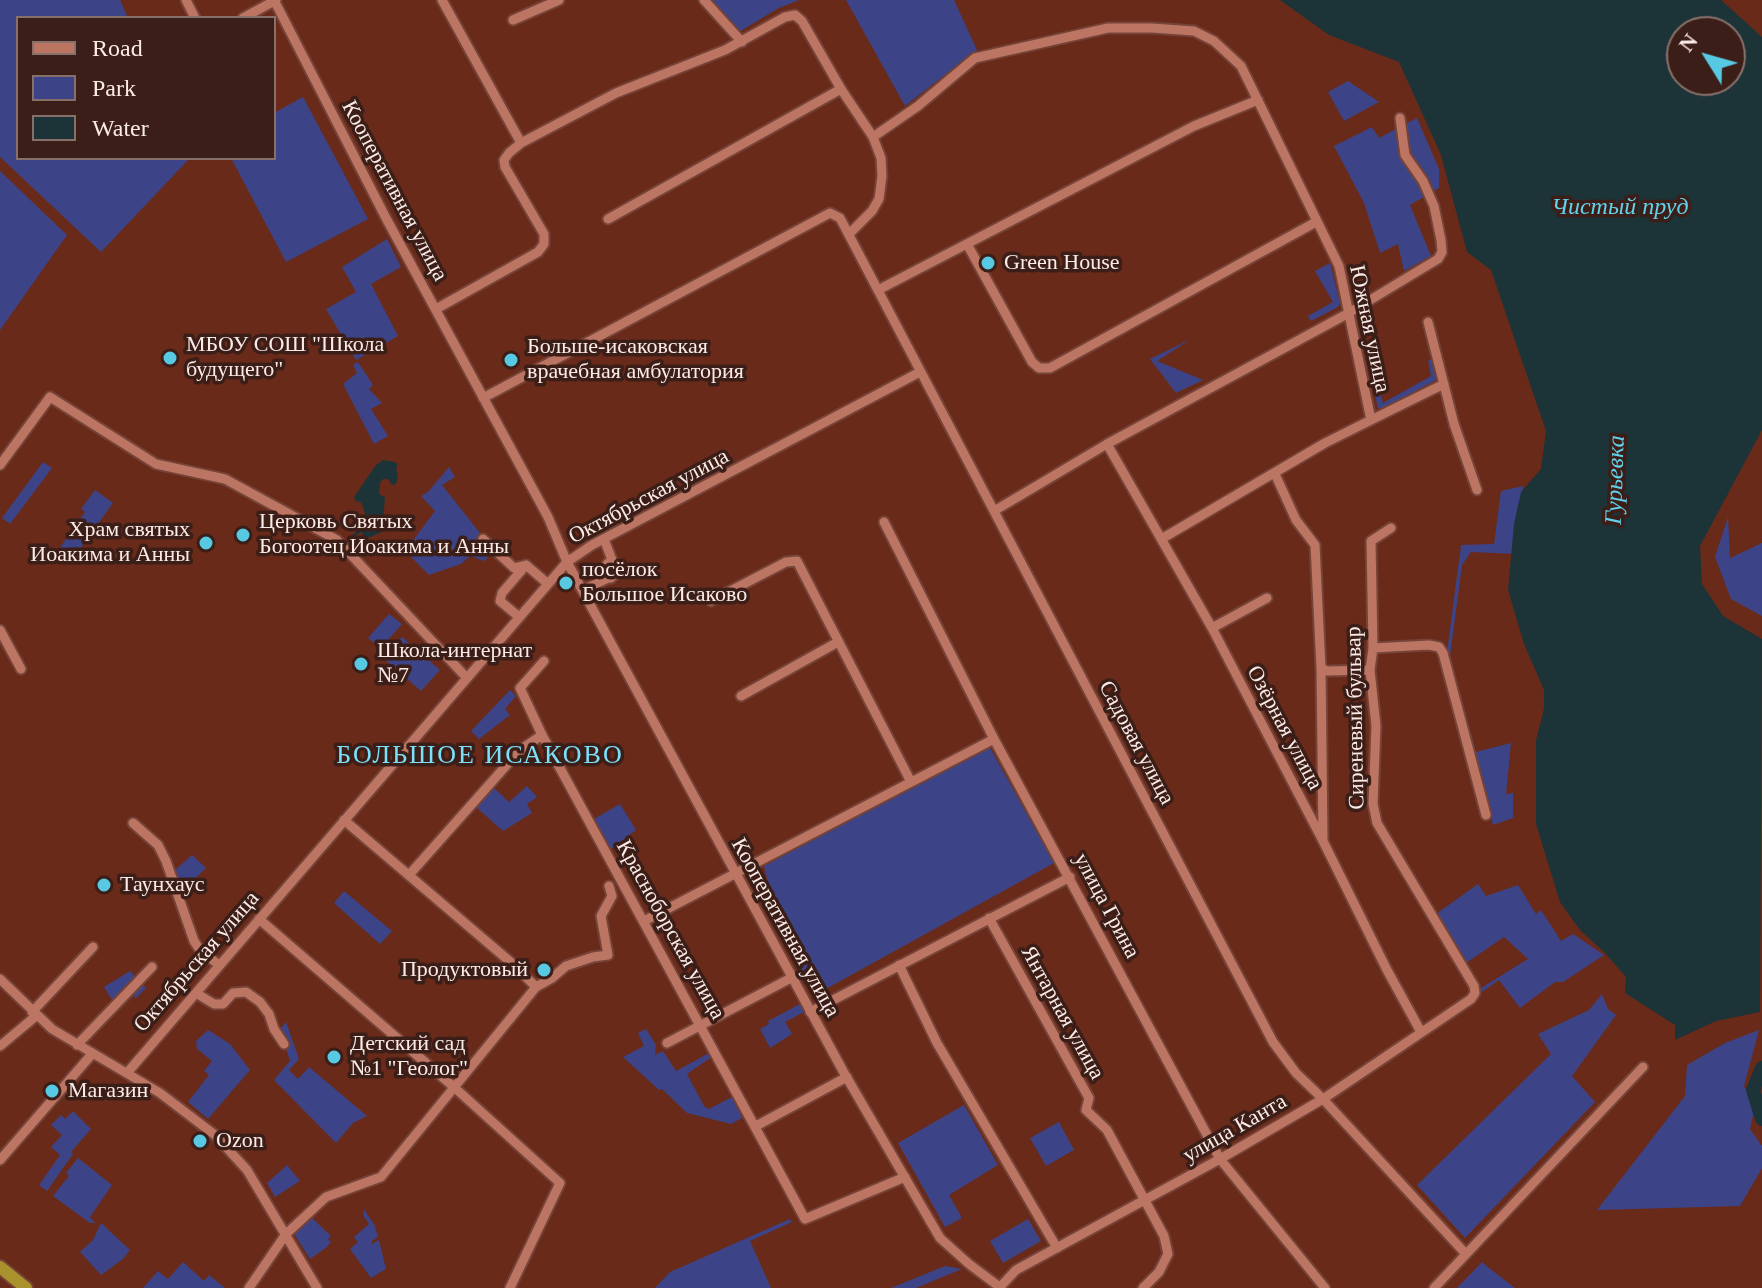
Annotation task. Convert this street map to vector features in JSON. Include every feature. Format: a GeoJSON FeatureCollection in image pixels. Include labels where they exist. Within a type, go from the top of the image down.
{"type":"FeatureCollection","features":[{"type":"Feature","properties":{"kind":"highway"},"geometry":{"type":"LineString","coordinates":[[0,1267],[26,1288]]}},
{"type":"Feature","properties":{"kind":"street"},"geometry":{"type":"LineString","coordinates":[[247,16],[275,0]]}},
{"type":"Feature","properties":{"kind":"street","name":"Кооперативная улица"},"geometry":{"type":"LineString","coordinates":[[275,0],[548,517],[567,562],[810,1012],[940,1238],[1001,1287]]}},
{"type":"Feature","properties":{"kind":"street"},"geometry":{"type":"LineString","coordinates":[[442,0],[521,143]]}},
{"type":"Feature","properties":{"kind":"street"},"geometry":{"type":"LineString","coordinates":[[513,20],[559,0]]}},
{"type":"Feature","properties":{"kind":"street"},"geometry":{"type":"LineString","coordinates":[[704,0],[742,42]]}},
{"type":"Feature","properties":{"kind":"street"},"geometry":{"type":"LineString","coordinates":[[436,309],[538,252],[544,244],[544,234],[505,167],[504,160],[521,143],[616,93],[742,42],[785,17],[795,15],[802,21],[873,137],[881,158],[879,199],[872,211],[849,234]]}},
{"type":"Feature","properties":{"kind":"street","name":"Южная улица"},"geometry":{"type":"LineString","coordinates":[[873,137],[918,106],[975,58],[1108,28],[1194,31],[1214,41],[1241,66],[1339,266],[1371,420],[1325,443],[1163,538]]}},
{"type":"Feature","properties":{"kind":"street"},"geometry":{"type":"LineString","coordinates":[[608,219],[841,89]]}},
{"type":"Feature","properties":{"kind":"street"},"geometry":{"type":"LineString","coordinates":[[878,290],[1194,126],[1258,100]]}},
{"type":"Feature","properties":{"kind":"street"},"geometry":{"type":"LineString","coordinates":[[994,511],[1107,444],[1347,314],[1438,259],[1442,252],[1434,206],[1423,181],[1405,155],[1400,118]]}},
{"type":"Feature","properties":{"kind":"street","name":"Садовая улица"},"geometry":{"type":"LineString","coordinates":[[483,398],[830,213],[840,218],[1273,1042],[1296,1073],[1465,1253]]}},
{"type":"Feature","properties":{"kind":"street"},"geometry":{"type":"LineString","coordinates":[[967,244],[1032,362],[1039,368],[1050,368],[1316,222]]}},
{"type":"Feature","properties":{"kind":"street"},"geometry":{"type":"LineString","coordinates":[[1428,322],[1454,424],[1477,490]]}},
{"type":"Feature","properties":{"kind":"street","name":"Октябрьская улица"},"geometry":{"type":"LineString","coordinates":[[127,1073],[567,562],[604,539],[920,372]]}},
{"type":"Feature","properties":{"kind":"street"},"geometry":{"type":"LineString","coordinates":[[1371,420],[1444,384]]}},
{"type":"Feature","properties":{"kind":"street"},"geometry":{"type":"LineString","coordinates":[[0,465],[50,397],[156,464],[225,479],[337,540],[466,677]]}},
{"type":"Feature","properties":{"kind":"street","name":"Озёрная улица"},"geometry":{"type":"LineString","coordinates":[[1107,444],[1212,628],[1421,1032]]}},
{"type":"Feature","properties":{"kind":"street"},"geometry":{"type":"LineString","coordinates":[[1275,474],[1296,520],[1315,545],[1321,668],[1323,841]]}},
{"type":"Feature","properties":{"kind":"street","name":"улица Грина"},"geometry":{"type":"LineString","coordinates":[[884,522],[994,739],[1220,1159],[1325,1288]]}},
{"type":"Feature","properties":{"kind":"street","name":"Сиреневый бульвар"},"geometry":{"type":"LineString","coordinates":[[1391,528],[1371,541],[1373,648],[1370,670],[1376,726],[1373,804],[1377,823],[1474,986]]}},
{"type":"Feature","properties":{"kind":"street"},"geometry":{"type":"LineString","coordinates":[[483,539],[514,568],[526,565]]}},
{"type":"Feature","properties":{"kind":"street"},"geometry":{"type":"LineString","coordinates":[[604,539],[612,560],[607,564],[611,578]]}},
{"type":"Feature","properties":{"kind":"street"},"geometry":{"type":"LineString","coordinates":[[711,601],[786,562],[797,561],[910,780]]}},
{"type":"Feature","properties":{"kind":"street"},"geometry":{"type":"LineString","coordinates":[[526,565],[547,583]]}},
{"type":"Feature","properties":{"kind":"street"},"geometry":{"type":"LineString","coordinates":[[518,616],[500,601],[502,593],[526,565]]}},
{"type":"Feature","properties":{"kind":"street"},"geometry":{"type":"LineString","coordinates":[[583,590],[592,583],[599,584],[621,572]]}},
{"type":"Feature","properties":{"kind":"street"},"geometry":{"type":"LineString","coordinates":[[1212,628],[1267,598]]}},
{"type":"Feature","properties":{"kind":"street"},"geometry":{"type":"LineString","coordinates":[[0,630],[21,669]]}},
{"type":"Feature","properties":{"kind":"street"},"geometry":{"type":"LineString","coordinates":[[741,696],[838,642]]}},
{"type":"Feature","properties":{"kind":"street"},"geometry":{"type":"LineString","coordinates":[[1373,648],[1439,647],[1486,815]]}},
{"type":"Feature","properties":{"kind":"street","name":"Красноборская улица"},"geometry":{"type":"LineString","coordinates":[[544,661],[520,688],[542,735],[805,1219],[905,1177]]}},
{"type":"Feature","properties":{"kind":"street"},"geometry":{"type":"LineString","coordinates":[[1321,668],[1327,671],[1370,670]]}},
{"type":"Feature","properties":{"kind":"street"},"geometry":{"type":"LineString","coordinates":[[409,875],[520,750],[542,735]]}},
{"type":"Feature","properties":{"kind":"street"},"geometry":{"type":"LineString","coordinates":[[644,921],[994,739]]}},
{"type":"Feature","properties":{"kind":"street"},"geometry":{"type":"LineString","coordinates":[[344,820],[536,987]]}},
{"type":"Feature","properties":{"kind":"street"},"geometry":{"type":"LineString","coordinates":[[133,823],[158,845],[194,941],[219,965]]}},
{"type":"Feature","properties":{"kind":"street"},"geometry":{"type":"LineString","coordinates":[[810,1012],[1070,877]]}},
{"type":"Feature","properties":{"kind":"street"},"geometry":{"type":"LineString","coordinates":[[249,1288],[286,1234],[326,1197],[381,1177],[536,987],[566,966],[608,955],[601,916],[612,896],[609,886]]}},
{"type":"Feature","properties":{"kind":"street","name":"Янтарная улица"},"geometry":{"type":"LineString","coordinates":[[989,918],[1089,1098],[1086,1110],[1107,1130],[1164,1236],[1168,1254],[1159,1272],[1143,1288]]}},
{"type":"Feature","properties":{"kind":"street"},"geometry":{"type":"LineString","coordinates":[[259,919],[560,1183],[510,1288]]}},
{"type":"Feature","properties":{"kind":"street"},"geometry":{"type":"LineString","coordinates":[[0,1046],[34,1014],[93,947]]}},
{"type":"Feature","properties":{"kind":"street"},"geometry":{"type":"LineString","coordinates":[[899,965],[937,1043],[1057,1248]]}},
{"type":"Feature","properties":{"kind":"street"},"geometry":{"type":"LineString","coordinates":[[77,1045],[152,967]]}},
{"type":"Feature","properties":{"kind":"street"},"geometry":{"type":"LineString","coordinates":[[667,1043],[791,978]]}},
{"type":"Feature","properties":{"kind":"street"},"geometry":{"type":"LineString","coordinates":[[0,979],[34,1014],[66,1038],[160,1093],[215,1135],[247,1170],[317,1288]]}},
{"type":"Feature","properties":{"kind":"street","name":"улица Канта"},"geometry":{"type":"LineString","coordinates":[[1001,1287],[1016,1270],[1323,1099],[1471,999],[1475,993],[1474,986]]}},
{"type":"Feature","properties":{"kind":"street"},"geometry":{"type":"LineString","coordinates":[[196,993],[214,1004],[223,1004],[233,993],[246,992],[260,1002],[269,1014],[284,1044]]}},
{"type":"Feature","properties":{"kind":"street"},"geometry":{"type":"LineString","coordinates":[[66,1038],[78,1056],[79,1068]]}},
{"type":"Feature","properties":{"kind":"street"},"geometry":{"type":"LineString","coordinates":[[0,1160],[92,1054]]}},
{"type":"Feature","properties":{"kind":"street"},"geometry":{"type":"LineString","coordinates":[[1434,1288],[1643,1067]]}},
{"type":"Feature","properties":{"kind":"street"},"geometry":{"type":"LineString","coordinates":[[756,1126],[847,1077]]}},
{"type":"Feature","properties":{"kind":"green space"},"geometry":{"type":"Polygon","coordinates":[[[0,0],[120,0],[127,16],[16,16],[16,160],[188,160],[101,252],[0,157],[0,0]]]}},
{"type":"Feature","properties":{"kind":"green space"},"geometry":{"type":"Polygon","coordinates":[[[704,0],[799,0],[777,9],[739,32],[704,0]]]}},
{"type":"Feature","properties":{"kind":"green space"},"geometry":{"type":"Polygon","coordinates":[[[846,0],[954,0],[977,50],[905,106],[846,0]]]}},
{"type":"Feature","properties":{"kind":"green space"},"geometry":{"type":"Polygon","coordinates":[[[1348,81],[1379,102],[1344,121],[1328,92],[1348,81]]]}},
{"type":"Feature","properties":{"kind":"green space"},"geometry":{"type":"Polygon","coordinates":[[[303,97],[368,219],[286,262],[232,160],[276,160],[276,112],[303,97]]]}},
{"type":"Feature","properties":{"kind":"green space"},"geometry":{"type":"Polygon","coordinates":[[[1417,118],[1439,169],[1439,188],[1410,205],[1431,256],[1404,271],[1398,244],[1380,253],[1364,203],[1334,146],[1372,127],[1379,138],[1417,118]]]}},
{"type":"Feature","properties":{"kind":"green space"},"geometry":{"type":"Polygon","coordinates":[[[0,171],[67,235],[0,330],[0,171]]]}},
{"type":"Feature","properties":{"kind":"green space"},"geometry":{"type":"Polygon","coordinates":[[[387,239],[401,267],[371,284],[398,336],[356,360],[326,309],[356,292],[342,267],[387,239]]]}},
{"type":"Feature","properties":{"kind":"green space"},"geometry":{"type":"Polygon","coordinates":[[[1330,263],[1340,303],[1311,321],[1308,316],[1333,302],[1315,271],[1330,263]]]}},
{"type":"Feature","properties":{"kind":"green space"},"geometry":{"type":"Polygon","coordinates":[[[1191,339],[1157,361],[1203,380],[1176,393],[1150,359],[1191,339]]]}},
{"type":"Feature","properties":{"kind":"green space"},"geometry":{"type":"Polygon","coordinates":[[[1432,359],[1436,380],[1382,409],[1378,408],[1375,395],[1380,393],[1383,403],[1431,376],[1428,361],[1432,359]]]}},
{"type":"Feature","properties":{"kind":"green space"},"geometry":{"type":"Polygon","coordinates":[[[358,362],[373,385],[369,389],[382,403],[371,409],[388,436],[374,444],[343,384],[357,373],[353,365],[358,362]]]}},
{"type":"Feature","properties":{"kind":"green space"},"geometry":{"type":"Polygon","coordinates":[[[43,462],[52,468],[10,524],[2,518],[43,462]]]}},
{"type":"Feature","properties":{"kind":"green space"},"geometry":{"type":"Polygon","coordinates":[[[449,467],[455,477],[442,485],[480,533],[478,536],[494,551],[484,561],[470,556],[461,564],[429,575],[405,551],[435,511],[421,496],[449,467]]]}},
{"type":"Feature","properties":{"kind":"green space"},"geometry":{"type":"Polygon","coordinates":[[[1523,486],[1516,554],[1471,552],[1462,565],[1450,656],[1476,752],[1511,743],[1506,794],[1513,793],[1513,818],[1493,825],[1447,652],[1461,545],[1494,544],[1501,491],[1523,486]]]}},
{"type":"Feature","properties":{"kind":"green space"},"geometry":{"type":"Polygon","coordinates":[[[95,490],[113,503],[79,550],[74,547],[68,556],[59,549],[85,512],[81,509],[95,490]]]}},
{"type":"Feature","properties":{"kind":"green space"},"geometry":{"type":"Polygon","coordinates":[[[1728,517],[1730,558],[1762,543],[1762,616],[1731,599],[1715,557],[1728,517]]]}},
{"type":"Feature","properties":{"kind":"green space"},"geometry":{"type":"Polygon","coordinates":[[[389,614],[402,624],[381,648],[368,638],[389,614]]]}},
{"type":"Feature","properties":{"kind":"green space"},"geometry":{"type":"Polygon","coordinates":[[[402,637],[440,670],[421,691],[383,658],[402,637]]]}},
{"type":"Feature","properties":{"kind":"green space"},"geometry":{"type":"Polygon","coordinates":[[[510,690],[516,696],[505,709],[510,715],[479,739],[471,731],[510,690]]]}},
{"type":"Feature","properties":{"kind":"green space"},"geometry":{"type":"Polygon","coordinates":[[[989,746],[1054,863],[815,995],[755,888],[768,883],[764,866],[989,746]]]}},
{"type":"Feature","properties":{"kind":"green space"},"geometry":{"type":"Polygon","coordinates":[[[527,786],[537,797],[527,804],[532,813],[503,831],[476,807],[493,787],[509,802],[527,786]]]}},
{"type":"Feature","properties":{"kind":"green space"},"geometry":{"type":"Polygon","coordinates":[[[620,804],[636,830],[611,849],[594,819],[620,804]]]}},
{"type":"Feature","properties":{"kind":"green space"},"geometry":{"type":"Polygon","coordinates":[[[192,855],[206,868],[182,891],[174,871],[192,855]]]}},
{"type":"Feature","properties":{"kind":"green space"},"geometry":{"type":"Polygon","coordinates":[[[1478,884],[1486,896],[1518,885],[1536,914],[1541,910],[1561,941],[1573,934],[1604,955],[1563,982],[1555,982],[1520,1008],[1499,980],[1482,992],[1481,988],[1528,959],[1504,937],[1466,963],[1436,914],[1478,884]]]}},
{"type":"Feature","properties":{"kind":"green space"},"geometry":{"type":"Polygon","coordinates":[[[344,891],[392,931],[380,944],[334,903],[344,891]]]}},
{"type":"Feature","properties":{"kind":"green space"},"geometry":{"type":"Polygon","coordinates":[[[130,971],[146,988],[136,998],[131,994],[114,1003],[104,987],[130,971]]]}},
{"type":"Feature","properties":{"kind":"green space"},"geometry":{"type":"Polygon","coordinates":[[[1602,994],[1608,1009],[1616,1015],[1572,1076],[1595,1102],[1465,1238],[1417,1185],[1551,1054],[1538,1034],[1589,1010],[1602,994]]]}},
{"type":"Feature","properties":{"kind":"green space"},"geometry":{"type":"Polygon","coordinates":[[[800,1004],[804,1012],[785,1022],[792,1034],[770,1048],[760,1029],[769,1024],[768,1021],[800,1004]]]}},
{"type":"Feature","properties":{"kind":"green space"},"geometry":{"type":"Polygon","coordinates":[[[286,1022],[299,1059],[289,1070],[298,1079],[309,1067],[367,1116],[353,1123],[336,1143],[274,1080],[290,1061],[280,1030],[286,1022]]]}},
{"type":"Feature","properties":{"kind":"green space"},"geometry":{"type":"Polygon","coordinates":[[[646,1029],[656,1045],[655,1055],[663,1051],[676,1071],[711,1052],[713,1056],[687,1074],[704,1106],[709,1109],[732,1097],[742,1118],[731,1124],[687,1113],[623,1057],[644,1046],[638,1033],[646,1029]]]}},
{"type":"Feature","properties":{"kind":"green space"},"geometry":{"type":"Polygon","coordinates":[[[208,1030],[230,1044],[250,1070],[208,1119],[188,1102],[209,1075],[204,1071],[212,1061],[197,1049],[196,1041],[208,1030]]]}},
{"type":"Feature","properties":{"kind":"green space"},"geometry":{"type":"Polygon","coordinates":[[[1759,1030],[1744,1086],[1755,1106],[1750,1129],[1762,1146],[1762,1168],[1740,1206],[1597,1210],[1685,1096],[1687,1065],[1725,1043],[1759,1030]]]}},
{"type":"Feature","properties":{"kind":"green space"},"geometry":{"type":"Polygon","coordinates":[[[964,1105],[998,1165],[949,1195],[962,1218],[945,1227],[898,1143],[964,1105]]]}},
{"type":"Feature","properties":{"kind":"green space"},"geometry":{"type":"Polygon","coordinates":[[[73,1111],[91,1129],[71,1152],[73,1154],[47,1191],[39,1185],[60,1155],[51,1147],[62,1135],[51,1125],[61,1115],[65,1119],[73,1111]]]}},
{"type":"Feature","properties":{"kind":"green space"},"geometry":{"type":"Polygon","coordinates":[[[1059,1122],[1074,1150],[1046,1166],[1030,1138],[1059,1122]]]}},
{"type":"Feature","properties":{"kind":"green space"},"geometry":{"type":"Polygon","coordinates":[[[78,1158],[112,1185],[90,1217],[95,1223],[90,1223],[53,1196],[78,1158]]]}},
{"type":"Feature","properties":{"kind":"green space"},"geometry":{"type":"Polygon","coordinates":[[[287,1165],[300,1181],[275,1197],[267,1183],[287,1165]]]}},
{"type":"Feature","properties":{"kind":"green space"},"geometry":{"type":"Polygon","coordinates":[[[364,1209],[378,1237],[372,1244],[379,1240],[386,1269],[371,1278],[350,1249],[358,1242],[354,1237],[369,1224],[363,1215],[364,1209]]]}},
{"type":"Feature","properties":{"kind":"green space"},"geometry":{"type":"Polygon","coordinates":[[[309,1215],[331,1236],[327,1247],[310,1259],[293,1232],[309,1215]]]}},
{"type":"Feature","properties":{"kind":"green space"},"geometry":{"type":"Polygon","coordinates":[[[790,1219],[792,1222],[750,1241],[771,1288],[655,1288],[670,1272],[790,1219]]]}},
{"type":"Feature","properties":{"kind":"green space"},"geometry":{"type":"Polygon","coordinates":[[[1028,1219],[1041,1241],[1003,1263],[990,1241],[1028,1219]]]}},
{"type":"Feature","properties":{"kind":"green space"},"geometry":{"type":"Polygon","coordinates":[[[101,1223],[130,1250],[101,1275],[80,1252],[93,1240],[101,1223]]]}},
{"type":"Feature","properties":{"kind":"green space"},"geometry":{"type":"Polygon","coordinates":[[[183,1262],[204,1281],[209,1275],[225,1288],[143,1288],[158,1271],[168,1279],[183,1262]]]}},
{"type":"Feature","properties":{"kind":"green space"},"geometry":{"type":"Polygon","coordinates":[[[1482,1262],[1489,1268],[1515,1288],[1457,1288],[1482,1262]]]}},
{"type":"Feature","properties":{"kind":"green space"},"geometry":{"type":"Polygon","coordinates":[[[945,1266],[962,1269],[916,1288],[891,1288],[945,1266]]]}},
{"type":"Feature","properties":{"kind":"water","name":"Чистый пруд"},"geometry":{"type":"Polygon","coordinates":[[[1280,0],[1721,0],[1739,16],[1666,16],[1666,96],[1746,96],[1746,23],[1762,37],[1762,430],[1700,546],[1702,584],[1723,616],[1762,639],[1760,1012],[1716,1021],[1675,1040],[1675,1025],[1625,993],[1626,977],[1580,930],[1560,902],[1536,824],[1536,740],[1544,709],[1544,690],[1524,644],[1508,590],[1514,524],[1521,492],[1541,469],[1546,431],[1491,270],[1467,252],[1441,155],[1399,62],[1329,35],[1280,0]]]}},
{"type":"Feature","properties":{"kind":"water"},"geometry":{"type":"Polygon","coordinates":[[[383,460],[395,462],[398,466],[396,484],[392,485],[388,479],[380,483],[379,494],[385,497],[383,522],[386,530],[366,539],[361,532],[352,538],[357,531],[358,519],[363,520],[365,513],[362,504],[356,502],[354,497],[376,465],[383,460]]]}},
{"type":"Feature","properties":{"kind":"waterway","name":"Гурьевка"},"geometry":{"type":"LineString","coordinates":[[1762,1068],[1753,1090],[1762,1119]]}},
{"type":"Feature","properties":{"kind":"place","name":"Green House"},"geometry":{"type":"Point","coordinates":[988,263]}},
{"type":"Feature","properties":{"kind":"place","name":"МБОУ СОШ \"Школа будущего\""},"geometry":{"type":"Point","coordinates":[170,358]}},
{"type":"Feature","properties":{"kind":"place","name":"Больше-исаковская врачебная амбулатория"},"geometry":{"type":"Point","coordinates":[511,360]}},
{"type":"Feature","properties":{"kind":"place","name":"Церковь Святых Богоотец Иоакима и Анны"},"geometry":{"type":"Point","coordinates":[243,535]}},
{"type":"Feature","properties":{"kind":"place","name":"Храм святых Иоакима и Анны"},"geometry":{"type":"Point","coordinates":[206,543]}},
{"type":"Feature","properties":{"kind":"place","name":"посёлок Большое Исаково"},"geometry":{"type":"Point","coordinates":[566,583]}},
{"type":"Feature","properties":{"kind":"place","name":"Школа-интернат №7"},"geometry":{"type":"Point","coordinates":[361,664]}},
{"type":"Feature","properties":{"kind":"place","name":"Таунхаус"},"geometry":{"type":"Point","coordinates":[104,885]}},
{"type":"Feature","properties":{"kind":"place","name":"Продуктовый"},"geometry":{"type":"Point","coordinates":[544,970]}},
{"type":"Feature","properties":{"kind":"place","name":"Детский сад №1 \"Геолог\""},"geometry":{"type":"Point","coordinates":[334,1057]}},
{"type":"Feature","properties":{"kind":"place","name":"Магазин"},"geometry":{"type":"Point","coordinates":[52,1091]}},
{"type":"Feature","properties":{"kind":"place","name":"Ozon"},"geometry":{"type":"Point","coordinates":[200,1141]}},
{"type":"Feature","properties":{"kind":"district","name":"БОЛЬШОЕ ИСАКОВО"},"geometry":{"type":"Point","coordinates":[480,756]}}]}
